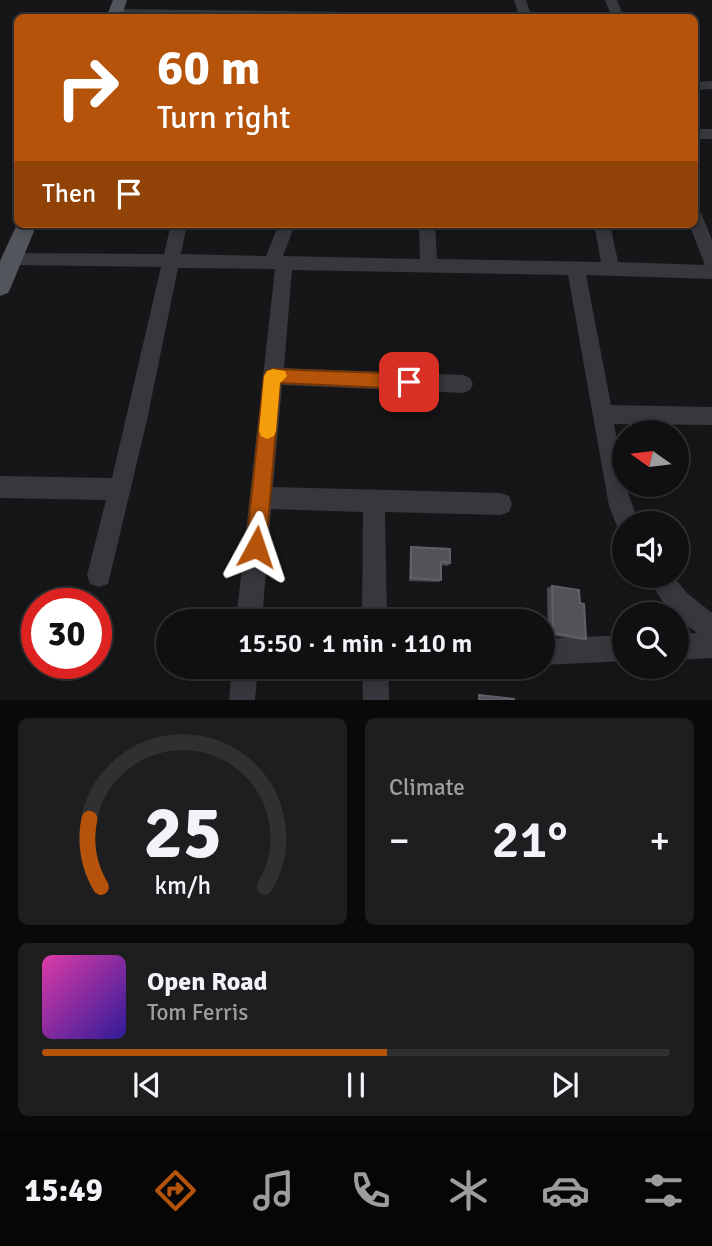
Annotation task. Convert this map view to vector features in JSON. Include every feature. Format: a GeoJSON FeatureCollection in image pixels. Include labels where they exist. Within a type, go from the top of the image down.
{"type":"FeatureCollection","features":[{"type":"Feature","properties":{"kind":"main road"},"geometry":{"type":"LineString","coordinates":[[0,287],[25,228]]}},
{"type":"Feature","properties":{"kind":"street"},"geometry":{"type":"LineString","coordinates":[[116,10],[187,14]]}},
{"type":"Feature","properties":{"kind":"street"},"geometry":{"type":"LineString","coordinates":[[698,225],[712,262]]}},
{"type":"Feature","properties":{"kind":"street"},"geometry":{"type":"LineString","coordinates":[[99,575],[178,228]]}},
{"type":"Feature","properties":{"kind":"street"},"geometry":{"type":"LineString","coordinates":[[250,609],[273,376],[278,262],[285,228]]}},
{"type":"Feature","properties":{"kind":"street"},"geometry":{"type":"LineString","coordinates":[[427,228],[429,266]]}},
{"type":"Feature","properties":{"kind":"street"},"geometry":{"type":"LineString","coordinates":[[603,228],[611,269]]}},
{"type":"Feature","properties":{"kind":"street"},"geometry":{"type":"LineString","coordinates":[[13,258],[712,272]]}},
{"type":"Feature","properties":{"kind":"street"},"geometry":{"type":"LineString","coordinates":[[576,269],[622,511]]}},
{"type":"Feature","properties":{"kind":"street"},"geometry":{"type":"LineString","coordinates":[[273,376],[463,384]]}},
{"type":"Feature","properties":{"kind":"street"},"geometry":{"type":"LineString","coordinates":[[602,414],[712,416]]}},
{"type":"Feature","properties":{"kind":"street"},"geometry":{"type":"LineString","coordinates":[[0,487],[120,489]]}},
{"type":"Feature","properties":{"kind":"street"},"geometry":{"type":"LineString","coordinates":[[261,498],[501,504]]}},
{"type":"Feature","properties":{"kind":"street"},"geometry":{"type":"LineString","coordinates":[[374,501],[375,609]]}},
{"type":"Feature","properties":{"kind":"street"},"geometry":{"type":"LineString","coordinates":[[667,588],[678,602],[712,629]]}},
{"type":"Feature","properties":{"kind":"street"},"geometry":{"type":"LineString","coordinates":[[689,646],[712,645]]}},
{"type":"Feature","properties":{"kind":"street"},"geometry":{"type":"LineString","coordinates":[[555,652],[612,649]]}},
{"type":"Feature","properties":{"kind":"street"},"geometry":{"type":"LineString","coordinates":[[242,700],[244,679]]}},
{"type":"Feature","properties":{"kind":"street"},"geometry":{"type":"LineString","coordinates":[[375,679],[376,700]]}},
{"type":"Feature","properties":{"kind":"building"},"geometry":{"type":"Polygon","coordinates":[[[411,547],[450,549],[450,563],[441,562],[441,580],[411,578],[411,547]]]}},
{"type":"Feature","properties":{"kind":"building"},"geometry":{"type":"Polygon","coordinates":[[[552,586],[579,590],[580,603],[584,604],[586,639],[555,633],[555,609],[552,609],[552,586]]]}},
{"type":"Feature","properties":{"kind":"building"},"geometry":{"type":"Polygon","coordinates":[[[479,695],[514,699],[514,700],[479,700],[479,695]]]}},
{"type":"Feature","properties":{"kind":"slow traffic"},"geometry":{"type":"LineString","coordinates":[[267,431],[273,376],[279,376]]}},
{"type":"Feature","properties":{"kind":"route"},"geometry":{"type":"LineString","coordinates":[[256,547],[273,376],[409,382]]}}]}
